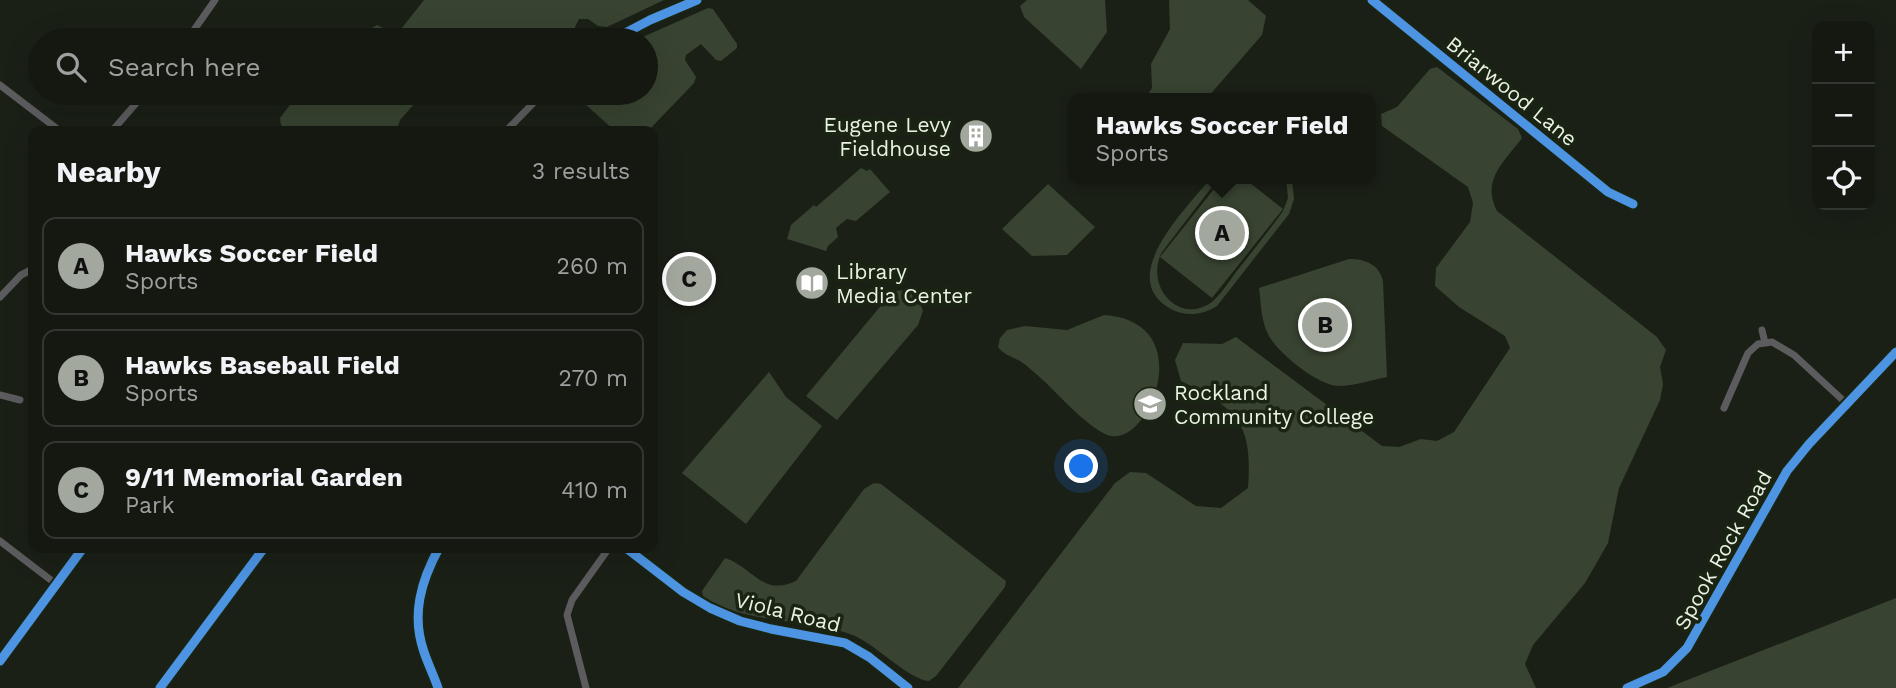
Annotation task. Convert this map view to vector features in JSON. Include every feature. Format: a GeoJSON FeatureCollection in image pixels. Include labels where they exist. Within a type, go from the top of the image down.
{"type":"FeatureCollection","features":[{"type":"Feature","properties":{"kind":"street"},"geometry":{"type":"LineString","coordinates":[[195,28],[215,0]]}},
{"type":"Feature","properties":{"kind":"street"},"geometry":{"type":"LineString","coordinates":[[635,28],[696,0]]}},
{"type":"Feature","properties":{"kind":"street","name":"Briarwood Lane"},"geometry":{"type":"LineString","coordinates":[[1372,0],[1608,192],[1633,204]]}},
{"type":"Feature","properties":{"kind":"street"},"geometry":{"type":"LineString","coordinates":[[0,85],[53,126]]}},
{"type":"Feature","properties":{"kind":"street"},"geometry":{"type":"LineString","coordinates":[[116,126],[135,105]]}},
{"type":"Feature","properties":{"kind":"street"},"geometry":{"type":"LineString","coordinates":[[511,126],[531,105]]}},
{"type":"Feature","properties":{"kind":"street"},"geometry":{"type":"LineString","coordinates":[[0,298],[28,271]]}},
{"type":"Feature","properties":{"kind":"street"},"geometry":{"type":"LineString","coordinates":[[1762,330],[1765,343]]}},
{"type":"Feature","properties":{"kind":"street"},"geometry":{"type":"LineString","coordinates":[[1724,408],[1748,354],[1758,344],[1772,342],[1794,355],[1847,404]]}},
{"type":"Feature","properties":{"kind":"street","name":"Spook Rock Road"},"geometry":{"type":"LineString","coordinates":[[1627,688],[1663,672],[1687,649],[1787,471],[1896,352]]}},
{"type":"Feature","properties":{"kind":"street"},"geometry":{"type":"LineString","coordinates":[[0,395],[20,400]]}},
{"type":"Feature","properties":{"kind":"street"},"geometry":{"type":"LineString","coordinates":[[0,541],[56,584]]}},
{"type":"Feature","properties":{"kind":"street"},"geometry":{"type":"LineString","coordinates":[[0,662],[79,553]]}},
{"type":"Feature","properties":{"kind":"street"},"geometry":{"type":"LineString","coordinates":[[160,688],[260,553]]}},
{"type":"Feature","properties":{"kind":"street"},"geometry":{"type":"LineString","coordinates":[[437,553],[428,571],[418,607],[418,629],[438,688]]}},
{"type":"Feature","properties":{"kind":"street"},"geometry":{"type":"LineString","coordinates":[[586,688],[567,615],[572,600],[605,553]]}},
{"type":"Feature","properties":{"kind":"street","name":"Viola Road"},"geometry":{"type":"LineString","coordinates":[[632,553],[683,592],[710,608],[755,625],[845,643],[869,657],[908,688]]}},
{"type":"Feature","properties":{"kind":"green space"},"geometry":{"type":"Polygon","coordinates":[[[424,0],[664,0],[607,27],[598,26],[588,19],[579,19],[575,28],[402,28],[424,0]]]}},
{"type":"Feature","properties":{"kind":"green space"},"geometry":{"type":"Polygon","coordinates":[[[1027,0],[1105,0],[1107,32],[1081,69],[1024,17],[1020,6],[1027,0]]]}},
{"type":"Feature","properties":{"kind":"green space"},"geometry":{"type":"Polygon","coordinates":[[[1169,0],[1248,0],[1266,16],[1262,35],[1211,93],[1148,93],[1152,88],[1151,64],[1170,29],[1169,0]]]}},
{"type":"Feature","properties":{"kind":"green space"},"geometry":{"type":"Polygon","coordinates":[[[708,8],[713,9],[737,48],[721,61],[716,60],[701,44],[686,55],[685,60],[696,77],[694,83],[653,126],[609,126],[586,105],[658,105],[658,30],[708,8]]]}},
{"type":"Feature","properties":{"kind":"green space"},"geometry":{"type":"Polygon","coordinates":[[[1437,67],[1518,129],[1522,138],[1502,163],[1493,181],[1493,200],[1497,211],[1657,337],[1666,350],[1660,367],[1663,384],[1660,400],[1619,488],[1608,543],[1585,583],[1533,645],[1525,664],[1536,688],[958,688],[1115,483],[1130,472],[1146,473],[1196,506],[1221,508],[1248,488],[1248,447],[1244,433],[1237,420],[1216,400],[1181,381],[1175,360],[1183,343],[1222,344],[1236,337],[1382,446],[1399,447],[1421,439],[1437,441],[1454,432],[1510,348],[1505,336],[1459,307],[1435,286],[1436,268],[1470,222],[1473,203],[1468,187],[1382,126],[1381,114],[1397,107],[1430,69],[1437,67]]]}},
{"type":"Feature","properties":{"kind":"green space"},"geometry":{"type":"Polygon","coordinates":[[[290,105],[413,105],[398,126],[282,126],[280,118],[290,105]]]}},
{"type":"Feature","properties":{"kind":"green space"},"geometry":{"type":"Polygon","coordinates":[[[861,168],[867,171],[870,169],[890,192],[856,221],[847,219],[836,228],[838,237],[826,251],[787,239],[791,225],[861,168]]]}},
{"type":"Feature","properties":{"kind":"green space"},"geometry":{"type":"Polygon","coordinates":[[[1048,184],[1095,227],[1067,255],[1032,256],[1002,229],[1048,184]]]}},
{"type":"Feature","properties":{"kind":"green space"},"geometry":{"type":"Polygon","coordinates":[[[1206,184],[1214,184],[1162,252],[1158,265],[1161,289],[1177,306],[1188,309],[1200,308],[1212,302],[1225,288],[1283,211],[1288,198],[1287,184],[1292,184],[1294,199],[1289,214],[1217,306],[1200,313],[1188,314],[1171,309],[1155,296],[1150,280],[1152,262],[1161,243],[1206,184]]]}},
{"type":"Feature","properties":{"kind":"green space"},"geometry":{"type":"Polygon","coordinates":[[[1218,184],[1251,184],[1283,209],[1212,298],[1160,257],[1218,184]]]}},
{"type":"Feature","properties":{"kind":"green space"},"geometry":{"type":"Polygon","coordinates":[[[1349,259],[1371,264],[1378,270],[1383,281],[1387,377],[1338,386],[1310,374],[1274,343],[1264,325],[1259,288],[1349,259]]]}},
{"type":"Feature","properties":{"kind":"green space"},"geometry":{"type":"Polygon","coordinates":[[[907,290],[918,298],[923,311],[918,325],[837,420],[806,396],[893,291],[907,290]]]}},
{"type":"Feature","properties":{"kind":"green space"},"geometry":{"type":"Polygon","coordinates":[[[1104,315],[1133,322],[1151,338],[1159,358],[1158,381],[1151,403],[1140,421],[1126,433],[1111,436],[1086,421],[1030,368],[998,347],[1000,338],[1007,330],[1025,326],[1067,330],[1104,315]]]}},
{"type":"Feature","properties":{"kind":"green space"},"geometry":{"type":"Polygon","coordinates":[[[769,372],[786,397],[822,426],[746,524],[682,473],[769,372]]]}},
{"type":"Feature","properties":{"kind":"green space"},"geometry":{"type":"Polygon","coordinates":[[[874,483],[881,484],[1006,581],[1005,587],[936,676],[929,681],[903,669],[855,636],[817,626],[739,613],[703,596],[702,591],[725,558],[766,583],[784,585],[796,581],[864,489],[874,483]]]}},
{"type":"Feature","properties":{"kind":"green space"},"geometry":{"type":"Polygon","coordinates":[[[1896,598],[1896,688],[1667,688],[1896,598]]]}},
{"type":"Feature","properties":{"kind":"cycle path"},"geometry":{"type":"LineString","coordinates":[[635,28],[697,0]]}},
{"type":"Feature","properties":{"kind":"cycle path"},"geometry":{"type":"LineString","coordinates":[[1372,0],[1608,192],[1633,204]]}},
{"type":"Feature","properties":{"kind":"cycle path"},"geometry":{"type":"LineString","coordinates":[[1627,688],[1663,672],[1687,648],[1787,471],[1896,352]]}},
{"type":"Feature","properties":{"kind":"cycle path"},"geometry":{"type":"LineString","coordinates":[[0,661],[79,553]]}},
{"type":"Feature","properties":{"kind":"cycle path"},"geometry":{"type":"LineString","coordinates":[[160,688],[260,553]]}},
{"type":"Feature","properties":{"kind":"cycle path"},"geometry":{"type":"LineString","coordinates":[[437,553],[423,586],[418,625],[438,688]]}},
{"type":"Feature","properties":{"kind":"cycle path"},"geometry":{"type":"LineString","coordinates":[[632,553],[683,592],[710,608],[740,621],[845,643],[869,657],[908,688]]}},
{"type":"Feature","properties":{"kind":"place","name":"Eugene Levy Fieldhouse"},"geometry":{"type":"Point","coordinates":[976,136]}},
{"type":"Feature","properties":{"kind":"place","name":"Hawks Soccer Field"},"geometry":{"type":"Point","coordinates":[1222,233]}},
{"type":"Feature","properties":{"kind":"place","name":"9/11 Memorial Garden"},"geometry":{"type":"Point","coordinates":[689,279]}},
{"type":"Feature","properties":{"kind":"place","name":"Library Media Center"},"geometry":{"type":"Point","coordinates":[812,283]}},
{"type":"Feature","properties":{"kind":"place","name":"Hawks Baseball Field"},"geometry":{"type":"Point","coordinates":[1325,325]}},
{"type":"Feature","properties":{"kind":"place","name":"Rockland Community College"},"geometry":{"type":"Point","coordinates":[1150,404]}}]}
